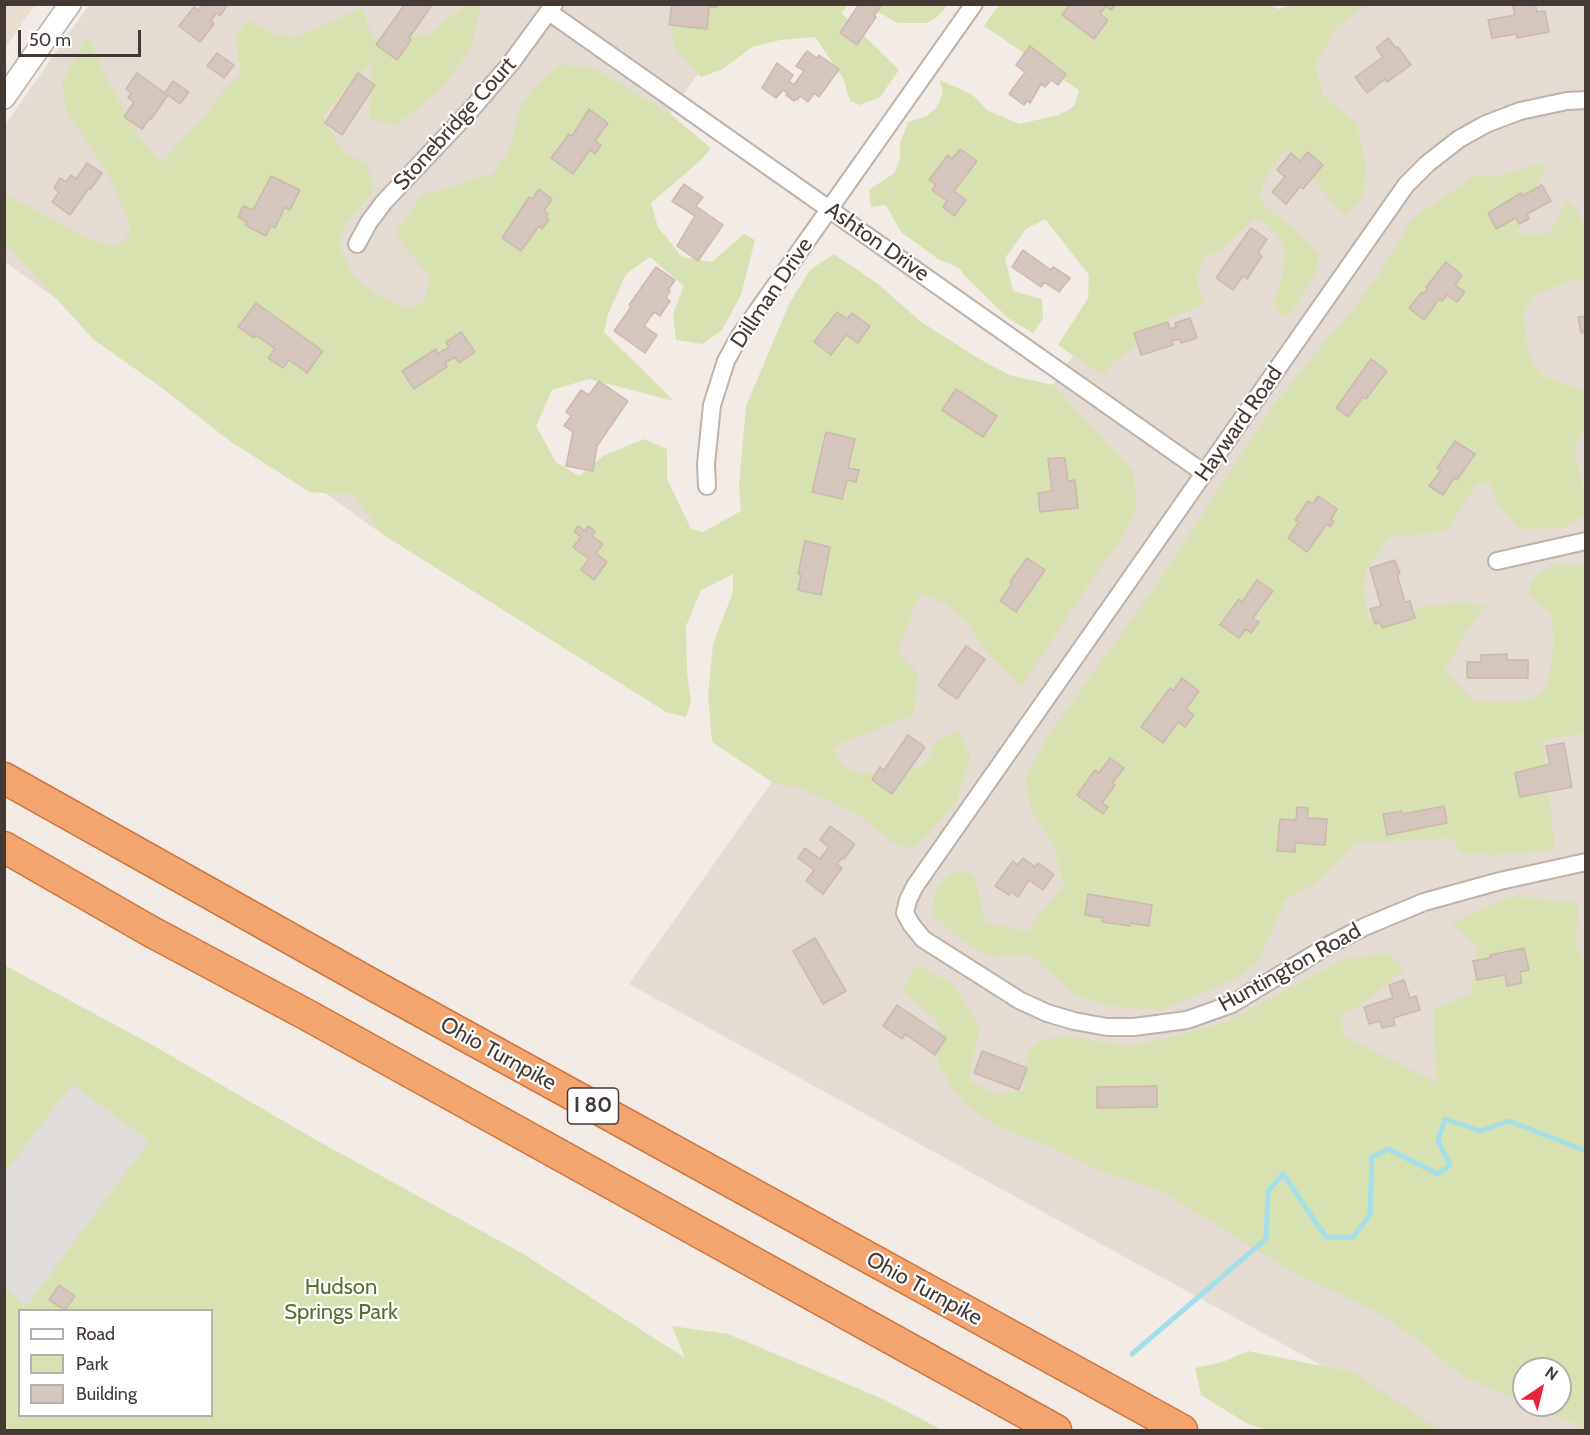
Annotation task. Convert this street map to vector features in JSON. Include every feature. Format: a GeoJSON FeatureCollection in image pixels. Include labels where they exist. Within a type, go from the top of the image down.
{"type":"FeatureCollection","features":[{"type":"Feature","properties":{"kind":"highway","name":"Ohio Turnpike"},"geometry":{"type":"LineString","coordinates":[[4,778],[164,869],[1182,1431]]}},
{"type":"Feature","properties":{"kind":"highway","name":"I 80"},"geometry":{"type":"LineString","coordinates":[[4,847],[150,931],[309,1016],[1056,1431]]}},
{"type":"Feature","properties":{"kind":"street"},"geometry":{"type":"LineString","coordinates":[[4,98],[70,4]]}},
{"type":"Feature","properties":{"kind":"street","name":"Dillman Drive"},"geometry":{"type":"LineString","coordinates":[[707,486],[706,464],[712,405],[726,362],[739,337],[974,4]]}},
{"type":"Feature","properties":{"kind":"street","name":"Ashton Drive"},"geometry":{"type":"LineString","coordinates":[[552,8],[830,209],[1204,473]]}},
{"type":"Feature","properties":{"kind":"street","name":"Stonebridge Court"},"geometry":{"type":"LineString","coordinates":[[357,244],[369,222],[384,202],[469,112],[511,63],[552,8]]}},
{"type":"Feature","properties":{"kind":"street","name":"Hayward Road"},"geometry":{"type":"LineString","coordinates":[[955,830],[1406,185],[1427,164],[1459,139],[1486,124],[1520,111],[1567,101],[1586,100]]}},
{"type":"Feature","properties":{"kind":"street"},"geometry":{"type":"LineString","coordinates":[[1497,561],[1586,541]]}},
{"type":"Feature","properties":{"kind":"street","name":"Huntington Road"},"geometry":{"type":"LineString","coordinates":[[955,830],[915,886],[908,900],[905,913],[911,924],[923,939],[1019,1000],[1047,1013],[1107,1027],[1134,1028],[1187,1020],[1204,1015],[1232,1004],[1329,945],[1364,927],[1425,902],[1500,881],[1586,862]]}},
{"type":"Feature","properties":{"kind":"shaded area"},"geometry":{"type":"Polygon","coordinates":[[[4,5],[35,5],[5,48],[4,5]]]}},
{"type":"Feature","properties":{"kind":"shaded area"},"geometry":{"type":"Polygon","coordinates":[[[89,5],[745,5],[382,534],[5,262],[5,125],[89,5]]]}},
{"type":"Feature","properties":{"kind":"shaded area"},"geometry":{"type":"Polygon","coordinates":[[[1321,5],[1585,5],[1585,1430],[1439,1430],[629,984],[1321,5]]]}},
{"type":"Feature","properties":{"kind":"shaded area"},"geometry":{"type":"Polygon","coordinates":[[[72,1084],[149,1141],[27,1306],[5,1289],[5,1172],[72,1084]]]}},
{"type":"Feature","properties":{"kind":"green space"},"geometry":{"type":"Polygon","coordinates":[[[1269,4],[1278,9],[1293,5],[1365,5],[1336,28],[1315,65],[1323,96],[1357,124],[1366,166],[1363,198],[1344,216],[1286,148],[1263,183],[1259,199],[1270,211],[1298,232],[1320,255],[1315,273],[1292,312],[1283,317],[1274,304],[1283,273],[1285,251],[1281,238],[1264,221],[1254,219],[1221,250],[1205,257],[1196,278],[1205,304],[1170,319],[1111,364],[1104,374],[1058,345],[1088,298],[1089,275],[1045,219],[1026,229],[1005,258],[1013,291],[1042,299],[1043,319],[1033,333],[1009,319],[959,268],[938,259],[901,232],[886,205],[871,207],[869,190],[894,173],[900,159],[900,144],[908,122],[927,116],[937,107],[943,93],[940,80],[973,95],[987,110],[1019,124],[1058,115],[1075,104],[1079,90],[984,26],[999,5],[1269,4]]]}},
{"type":"Feature","properties":{"kind":"green space"},"geometry":{"type":"Polygon","coordinates":[[[466,5],[472,5],[480,10],[470,50],[441,89],[395,126],[370,119],[371,63],[322,117],[345,153],[367,164],[374,190],[345,225],[338,241],[351,274],[373,292],[406,308],[423,302],[431,278],[396,232],[422,195],[493,174],[512,146],[518,111],[536,85],[562,64],[594,68],[670,114],[711,148],[700,161],[651,203],[658,227],[682,257],[712,262],[744,234],[755,240],[741,295],[722,330],[703,344],[676,340],[673,314],[684,286],[650,257],[626,274],[608,314],[604,332],[674,401],[589,379],[552,390],[536,426],[556,462],[579,476],[605,455],[644,439],[667,449],[667,479],[691,529],[703,532],[741,511],[739,485],[746,406],[790,302],[811,269],[834,254],[878,284],[920,321],[976,357],[1009,375],[1053,385],[1134,473],[1136,511],[1118,544],[1021,687],[986,651],[965,620],[946,604],[920,594],[897,652],[918,673],[914,715],[850,739],[833,749],[842,765],[860,774],[924,766],[937,741],[958,730],[970,755],[957,801],[915,848],[898,846],[855,813],[797,787],[772,782],[712,742],[708,694],[713,644],[733,592],[733,574],[701,590],[686,626],[687,672],[691,702],[686,717],[666,712],[382,534],[355,495],[310,492],[231,442],[162,388],[93,339],[5,242],[5,194],[91,240],[118,247],[131,230],[114,185],[67,113],[62,83],[87,36],[138,136],[161,163],[208,113],[220,95],[240,74],[236,35],[248,20],[270,32],[294,38],[362,8],[373,39],[427,35],[466,5]]]}},
{"type":"Feature","properties":{"kind":"green space"},"geometry":{"type":"Polygon","coordinates":[[[670,5],[848,5],[841,13],[899,70],[880,97],[860,105],[850,101],[843,78],[815,37],[780,40],[752,47],[723,69],[701,77],[674,46],[670,5]]]}},
{"type":"Feature","properties":{"kind":"green space"},"geometry":{"type":"Polygon","coordinates":[[[865,5],[948,5],[936,18],[927,23],[898,23],[865,5]]]}},
{"type":"Feature","properties":{"kind":"green space"},"geometry":{"type":"Polygon","coordinates":[[[1547,162],[1518,231],[1525,234],[1548,234],[1566,201],[1575,207],[1585,232],[1585,281],[1573,280],[1536,294],[1523,313],[1529,355],[1541,375],[1585,390],[1585,428],[1574,448],[1585,497],[1585,515],[1563,528],[1519,529],[1495,500],[1490,482],[1476,484],[1447,530],[1408,536],[1391,535],[1366,570],[1363,590],[1369,620],[1434,605],[1456,603],[1486,605],[1465,633],[1445,671],[1474,701],[1510,702],[1536,698],[1547,688],[1552,661],[1554,634],[1550,613],[1529,595],[1531,581],[1541,572],[1558,564],[1585,565],[1585,735],[1577,734],[1543,740],[1555,850],[1490,855],[1460,853],[1453,838],[1356,843],[1315,883],[1285,900],[1259,961],[1235,979],[1162,1010],[1106,1006],[1076,995],[1029,954],[991,957],[961,940],[932,913],[935,892],[947,876],[960,870],[974,876],[986,923],[1027,931],[1064,885],[1053,844],[1031,811],[1026,777],[1049,735],[1157,584],[1274,405],[1340,326],[1376,278],[1413,218],[1475,175],[1492,177],[1547,162]]]}},
{"type":"Feature","properties":{"kind":"green space"},"geometry":{"type":"Polygon","coordinates":[[[1511,896],[1578,903],[1576,947],[1586,963],[1585,1428],[1559,1417],[1572,1417],[1572,1357],[1512,1357],[1512,1398],[1465,1378],[1416,1338],[1378,1312],[1297,1274],[1158,1189],[1109,1175],[1053,1148],[997,1126],[965,1104],[952,1087],[938,1064],[939,1022],[903,991],[916,965],[953,984],[980,1027],[969,1080],[995,1094],[1023,1091],[1028,1052],[1041,1039],[1075,1037],[1133,1047],[1227,1022],[1344,959],[1390,953],[1404,970],[1366,1001],[1340,1017],[1345,1037],[1437,1083],[1433,1009],[1471,994],[1478,946],[1452,923],[1511,896]]]}},
{"type":"Feature","properties":{"kind":"green space","name":"Hudson Springs Park"},"geometry":{"type":"Polygon","coordinates":[[[4,965],[156,1047],[318,1141],[525,1255],[685,1358],[672,1326],[728,1334],[883,1399],[942,1430],[5,1430],[4,965]]]}},
{"type":"Feature","properties":{"kind":"green space"},"geometry":{"type":"Polygon","coordinates":[[[1248,1351],[1352,1372],[1439,1430],[1267,1430],[1248,1424],[1201,1395],[1195,1368],[1223,1362],[1248,1351]]]}},
{"type":"Feature","properties":{"kind":"building"},"geometry":{"type":"Polygon","coordinates":[[[202,4],[228,4],[220,16],[216,13],[211,21],[214,24],[200,42],[179,26],[194,7],[198,11],[202,4]]]}},
{"type":"Feature","properties":{"kind":"building"},"geometry":{"type":"Polygon","coordinates":[[[405,4],[432,5],[397,60],[376,45],[405,4]]]}},
{"type":"Feature","properties":{"kind":"building"},"geometry":{"type":"Polygon","coordinates":[[[672,4],[717,4],[717,7],[709,7],[707,29],[669,25],[672,4]]]}},
{"type":"Feature","properties":{"kind":"building"},"geometry":{"type":"Polygon","coordinates":[[[859,4],[882,4],[857,45],[840,33],[859,4]]]}},
{"type":"Feature","properties":{"kind":"building"},"geometry":{"type":"Polygon","coordinates":[[[1070,4],[1116,4],[1111,10],[1106,6],[1100,14],[1108,20],[1094,39],[1062,15],[1070,4]]]}},
{"type":"Feature","properties":{"kind":"building"},"geometry":{"type":"Polygon","coordinates":[[[1512,4],[1535,4],[1537,12],[1545,11],[1549,32],[1517,38],[1517,34],[1492,38],[1488,20],[1515,15],[1512,4]]]}},
{"type":"Feature","properties":{"kind":"building"},"geometry":{"type":"Polygon","coordinates":[[[1388,38],[1411,65],[1387,82],[1385,79],[1367,93],[1355,77],[1383,57],[1376,48],[1388,38]]]}},
{"type":"Feature","properties":{"kind":"building"},"geometry":{"type":"Polygon","coordinates":[[[1030,46],[1066,74],[1058,85],[1051,80],[1045,87],[1041,84],[1030,103],[1027,101],[1024,105],[1009,94],[1025,72],[1016,65],[1030,46]]]}},
{"type":"Feature","properties":{"kind":"building"},"geometry":{"type":"Polygon","coordinates":[[[807,51],[817,58],[819,55],[839,69],[819,97],[814,93],[808,102],[800,96],[794,101],[783,90],[776,98],[762,88],[777,63],[793,75],[789,81],[794,85],[804,71],[796,66],[807,51]]]}},
{"type":"Feature","properties":{"kind":"building"},"geometry":{"type":"Polygon","coordinates":[[[217,53],[234,65],[224,78],[207,66],[217,53]]]}},
{"type":"Feature","properties":{"kind":"building"},"geometry":{"type":"Polygon","coordinates":[[[137,73],[165,93],[173,81],[189,92],[180,104],[168,95],[142,129],[124,117],[134,102],[128,98],[131,93],[126,89],[137,73]]]}},
{"type":"Feature","properties":{"kind":"building"},"geometry":{"type":"Polygon","coordinates":[[[358,73],[375,85],[342,135],[325,123],[358,73]]]}},
{"type":"Feature","properties":{"kind":"building"},"geometry":{"type":"Polygon","coordinates":[[[589,109],[608,123],[595,141],[601,145],[595,154],[590,150],[573,174],[551,158],[569,134],[572,136],[589,109]]]}},
{"type":"Feature","properties":{"kind":"building"},"geometry":{"type":"Polygon","coordinates":[[[960,149],[977,161],[954,191],[966,200],[954,216],[943,207],[947,201],[932,190],[936,185],[929,180],[948,155],[952,159],[960,149]]]}},
{"type":"Feature","properties":{"kind":"building"},"geometry":{"type":"Polygon","coordinates":[[[1308,152],[1323,165],[1303,189],[1300,187],[1286,204],[1272,192],[1285,177],[1277,170],[1291,153],[1300,161],[1308,152]]]}},
{"type":"Feature","properties":{"kind":"building"},"geometry":{"type":"Polygon","coordinates":[[[87,163],[102,173],[70,215],[52,202],[59,192],[54,188],[60,178],[66,182],[71,175],[76,179],[87,163]]]}},
{"type":"Feature","properties":{"kind":"building"},"geometry":{"type":"Polygon","coordinates":[[[271,176],[300,190],[290,210],[285,207],[275,228],[271,226],[266,236],[245,225],[247,222],[238,217],[243,206],[253,210],[271,176]]]}},
{"type":"Feature","properties":{"kind":"building"},"geometry":{"type":"Polygon","coordinates":[[[684,184],[703,197],[696,206],[723,225],[698,261],[677,246],[695,216],[672,201],[684,184]]]}},
{"type":"Feature","properties":{"kind":"building"},"geometry":{"type":"Polygon","coordinates":[[[1542,185],[1551,201],[1527,214],[1529,219],[1519,224],[1516,218],[1496,229],[1488,213],[1521,193],[1522,196],[1542,185]]]}},
{"type":"Feature","properties":{"kind":"building"},"geometry":{"type":"Polygon","coordinates":[[[539,189],[552,199],[544,211],[548,214],[546,217],[549,219],[542,229],[539,226],[521,251],[502,238],[529,197],[532,199],[539,189]]]}},
{"type":"Feature","properties":{"kind":"building"},"geometry":{"type":"Polygon","coordinates":[[[1251,228],[1267,239],[1258,253],[1262,256],[1247,279],[1243,276],[1233,290],[1216,278],[1251,228]]]}},
{"type":"Feature","properties":{"kind":"building"},"geometry":{"type":"Polygon","coordinates":[[[1023,250],[1051,270],[1053,267],[1070,278],[1059,292],[1044,282],[1041,287],[1012,267],[1023,250]]]}},
{"type":"Feature","properties":{"kind":"building"},"geometry":{"type":"Polygon","coordinates":[[[1446,262],[1462,275],[1455,285],[1465,292],[1457,302],[1447,295],[1442,301],[1439,299],[1424,320],[1409,308],[1422,292],[1424,294],[1428,288],[1426,287],[1446,262]]]}},
{"type":"Feature","properties":{"kind":"building"},"geometry":{"type":"Polygon","coordinates":[[[656,267],[675,280],[666,298],[670,301],[660,316],[654,312],[644,326],[657,335],[645,353],[614,331],[656,267]]]}},
{"type":"Feature","properties":{"kind":"building"},"geometry":{"type":"Polygon","coordinates":[[[256,303],[323,351],[307,373],[289,360],[283,368],[268,358],[275,349],[256,335],[254,338],[238,327],[256,303]]]}},
{"type":"Feature","properties":{"kind":"building"},"geometry":{"type":"Polygon","coordinates":[[[837,312],[847,319],[852,313],[870,326],[858,343],[846,335],[831,355],[814,342],[837,312]]]}},
{"type":"Feature","properties":{"kind":"building"},"geometry":{"type":"Polygon","coordinates":[[[1586,316],[1586,332],[1581,333],[1578,317],[1586,316]]]}},
{"type":"Feature","properties":{"kind":"building"},"geometry":{"type":"Polygon","coordinates":[[[1190,318],[1197,338],[1181,343],[1180,339],[1172,341],[1173,345],[1141,355],[1134,333],[1168,322],[1170,329],[1176,327],[1175,323],[1190,318]]]}},
{"type":"Feature","properties":{"kind":"building"},"geometry":{"type":"Polygon","coordinates":[[[461,332],[475,352],[459,363],[455,357],[445,363],[447,367],[414,389],[402,371],[436,349],[438,354],[449,347],[446,342],[461,332]]]}},
{"type":"Feature","properties":{"kind":"building"},"geometry":{"type":"Polygon","coordinates":[[[1371,359],[1387,371],[1366,399],[1363,397],[1348,417],[1336,408],[1371,359]]]}},
{"type":"Feature","properties":{"kind":"building"},"geometry":{"type":"Polygon","coordinates":[[[599,381],[628,401],[597,446],[593,471],[566,466],[573,432],[564,426],[571,416],[566,412],[581,390],[589,395],[599,381]]]}},
{"type":"Feature","properties":{"kind":"building"},"geometry":{"type":"Polygon","coordinates":[[[956,389],[997,416],[983,437],[942,410],[956,389]]]}},
{"type":"Feature","properties":{"kind":"building"},"geometry":{"type":"Polygon","coordinates":[[[826,432],[855,439],[848,468],[859,470],[856,482],[847,480],[842,499],[812,492],[826,432]]]}},
{"type":"Feature","properties":{"kind":"building"},"geometry":{"type":"Polygon","coordinates":[[[1455,441],[1475,454],[1457,480],[1454,478],[1443,495],[1429,486],[1441,470],[1437,468],[1455,441]]]}},
{"type":"Feature","properties":{"kind":"building"},"geometry":{"type":"Polygon","coordinates":[[[1065,458],[1068,481],[1075,480],[1078,508],[1040,512],[1038,493],[1052,491],[1048,459],[1065,458]]]}},
{"type":"Feature","properties":{"kind":"building"},"geometry":{"type":"Polygon","coordinates":[[[1318,496],[1337,509],[1331,519],[1334,521],[1330,527],[1327,524],[1307,552],[1288,538],[1299,522],[1295,520],[1308,501],[1313,504],[1318,496]]]}},
{"type":"Feature","properties":{"kind":"building"},"geometry":{"type":"Polygon","coordinates":[[[578,526],[585,531],[588,526],[595,531],[592,536],[603,544],[596,553],[607,562],[594,580],[581,570],[589,559],[573,547],[581,537],[574,532],[578,526]]]}},
{"type":"Feature","properties":{"kind":"building"},"geometry":{"type":"Polygon","coordinates":[[[805,541],[830,547],[821,595],[798,590],[801,575],[798,574],[805,541]]]}},
{"type":"Feature","properties":{"kind":"building"},"geometry":{"type":"Polygon","coordinates":[[[1027,558],[1045,570],[1016,612],[1000,601],[1027,558]]]}},
{"type":"Feature","properties":{"kind":"building"},"geometry":{"type":"Polygon","coordinates":[[[1395,560],[1405,602],[1410,601],[1415,618],[1382,628],[1380,622],[1375,624],[1370,609],[1381,606],[1370,568],[1395,560]]]}},
{"type":"Feature","properties":{"kind":"building"},"geometry":{"type":"Polygon","coordinates":[[[1257,580],[1273,591],[1253,618],[1259,622],[1251,633],[1246,629],[1239,638],[1220,625],[1239,599],[1242,602],[1257,580]]]}},
{"type":"Feature","properties":{"kind":"building"},"geometry":{"type":"Polygon","coordinates":[[[966,646],[985,659],[957,699],[938,686],[966,646]]]}},
{"type":"Feature","properties":{"kind":"building"},"geometry":{"type":"Polygon","coordinates":[[[1507,654],[1507,660],[1528,660],[1528,678],[1467,678],[1467,662],[1481,662],[1481,655],[1507,654]]]}},
{"type":"Feature","properties":{"kind":"building"},"geometry":{"type":"Polygon","coordinates":[[[1182,678],[1199,691],[1186,709],[1194,715],[1185,727],[1178,722],[1163,743],[1141,727],[1170,688],[1173,691],[1182,678]]]}},
{"type":"Feature","properties":{"kind":"building"},"geometry":{"type":"Polygon","coordinates":[[[908,735],[925,747],[892,794],[872,780],[880,767],[884,770],[908,735]]]}},
{"type":"Feature","properties":{"kind":"building"},"geometry":{"type":"Polygon","coordinates":[[[1564,743],[1572,787],[1520,797],[1515,773],[1550,764],[1546,746],[1564,743]]]}},
{"type":"Feature","properties":{"kind":"building"},"geometry":{"type":"Polygon","coordinates":[[[1110,758],[1124,768],[1112,783],[1115,785],[1102,803],[1108,807],[1103,814],[1077,795],[1095,770],[1099,773],[1110,758]]]}},
{"type":"Feature","properties":{"kind":"building"},"geometry":{"type":"Polygon","coordinates":[[[1444,806],[1447,823],[1387,835],[1383,814],[1402,811],[1403,814],[1444,806]]]}},
{"type":"Feature","properties":{"kind":"building"},"geometry":{"type":"Polygon","coordinates":[[[1297,807],[1308,808],[1307,818],[1327,819],[1325,845],[1295,843],[1295,852],[1277,851],[1280,819],[1296,820],[1297,807]]]}},
{"type":"Feature","properties":{"kind":"building"},"geometry":{"type":"Polygon","coordinates":[[[830,826],[855,844],[844,859],[842,858],[837,864],[842,868],[823,894],[806,881],[814,870],[798,858],[805,848],[820,859],[829,847],[820,840],[830,826]]]}},
{"type":"Feature","properties":{"kind":"building"},"geometry":{"type":"Polygon","coordinates":[[[1023,858],[1035,867],[1038,863],[1054,874],[1043,890],[1029,880],[1018,897],[1011,892],[1009,895],[995,886],[1013,861],[1018,865],[1023,858]]]}},
{"type":"Feature","properties":{"kind":"building"},"geometry":{"type":"Polygon","coordinates":[[[1088,894],[1152,905],[1149,926],[1102,922],[1103,918],[1085,915],[1088,894]]]}},
{"type":"Feature","properties":{"kind":"building"},"geometry":{"type":"Polygon","coordinates":[[[815,938],[846,991],[823,1004],[793,951],[815,938]]]}},
{"type":"Feature","properties":{"kind":"building"},"geometry":{"type":"Polygon","coordinates":[[[1524,948],[1529,970],[1520,972],[1522,983],[1507,986],[1505,975],[1477,980],[1473,961],[1524,948]]]}},
{"type":"Feature","properties":{"kind":"building"},"geometry":{"type":"Polygon","coordinates":[[[1404,980],[1410,998],[1416,996],[1420,1010],[1393,1018],[1395,1025],[1382,1028],[1380,1021],[1369,1024],[1364,1007],[1393,998],[1389,985],[1404,980]]]}},
{"type":"Feature","properties":{"kind":"building"},"geometry":{"type":"Polygon","coordinates":[[[897,1005],[946,1038],[935,1055],[905,1034],[902,1039],[883,1026],[897,1005]]]}},
{"type":"Feature","properties":{"kind":"building"},"geometry":{"type":"Polygon","coordinates":[[[982,1051],[1027,1068],[1019,1090],[974,1073],[982,1051]]]}},
{"type":"Feature","properties":{"kind":"building"},"geometry":{"type":"Polygon","coordinates":[[[1157,1086],[1157,1107],[1097,1108],[1097,1087],[1157,1086]]]}},
{"type":"Feature","properties":{"kind":"building"},"geometry":{"type":"Polygon","coordinates":[[[59,1285],[75,1296],[66,1309],[49,1300],[59,1285]]]}},
{"type":"Feature","properties":{"kind":"waterway"},"geometry":{"type":"LineString","coordinates":[[1132,1354],[1266,1239],[1268,1191],[1283,1174],[1326,1237],[1353,1237],[1370,1215],[1372,1157],[1388,1149],[1438,1174],[1450,1165],[1438,1141],[1445,1119],[1481,1131],[1509,1121],[1586,1151]]}}]}
